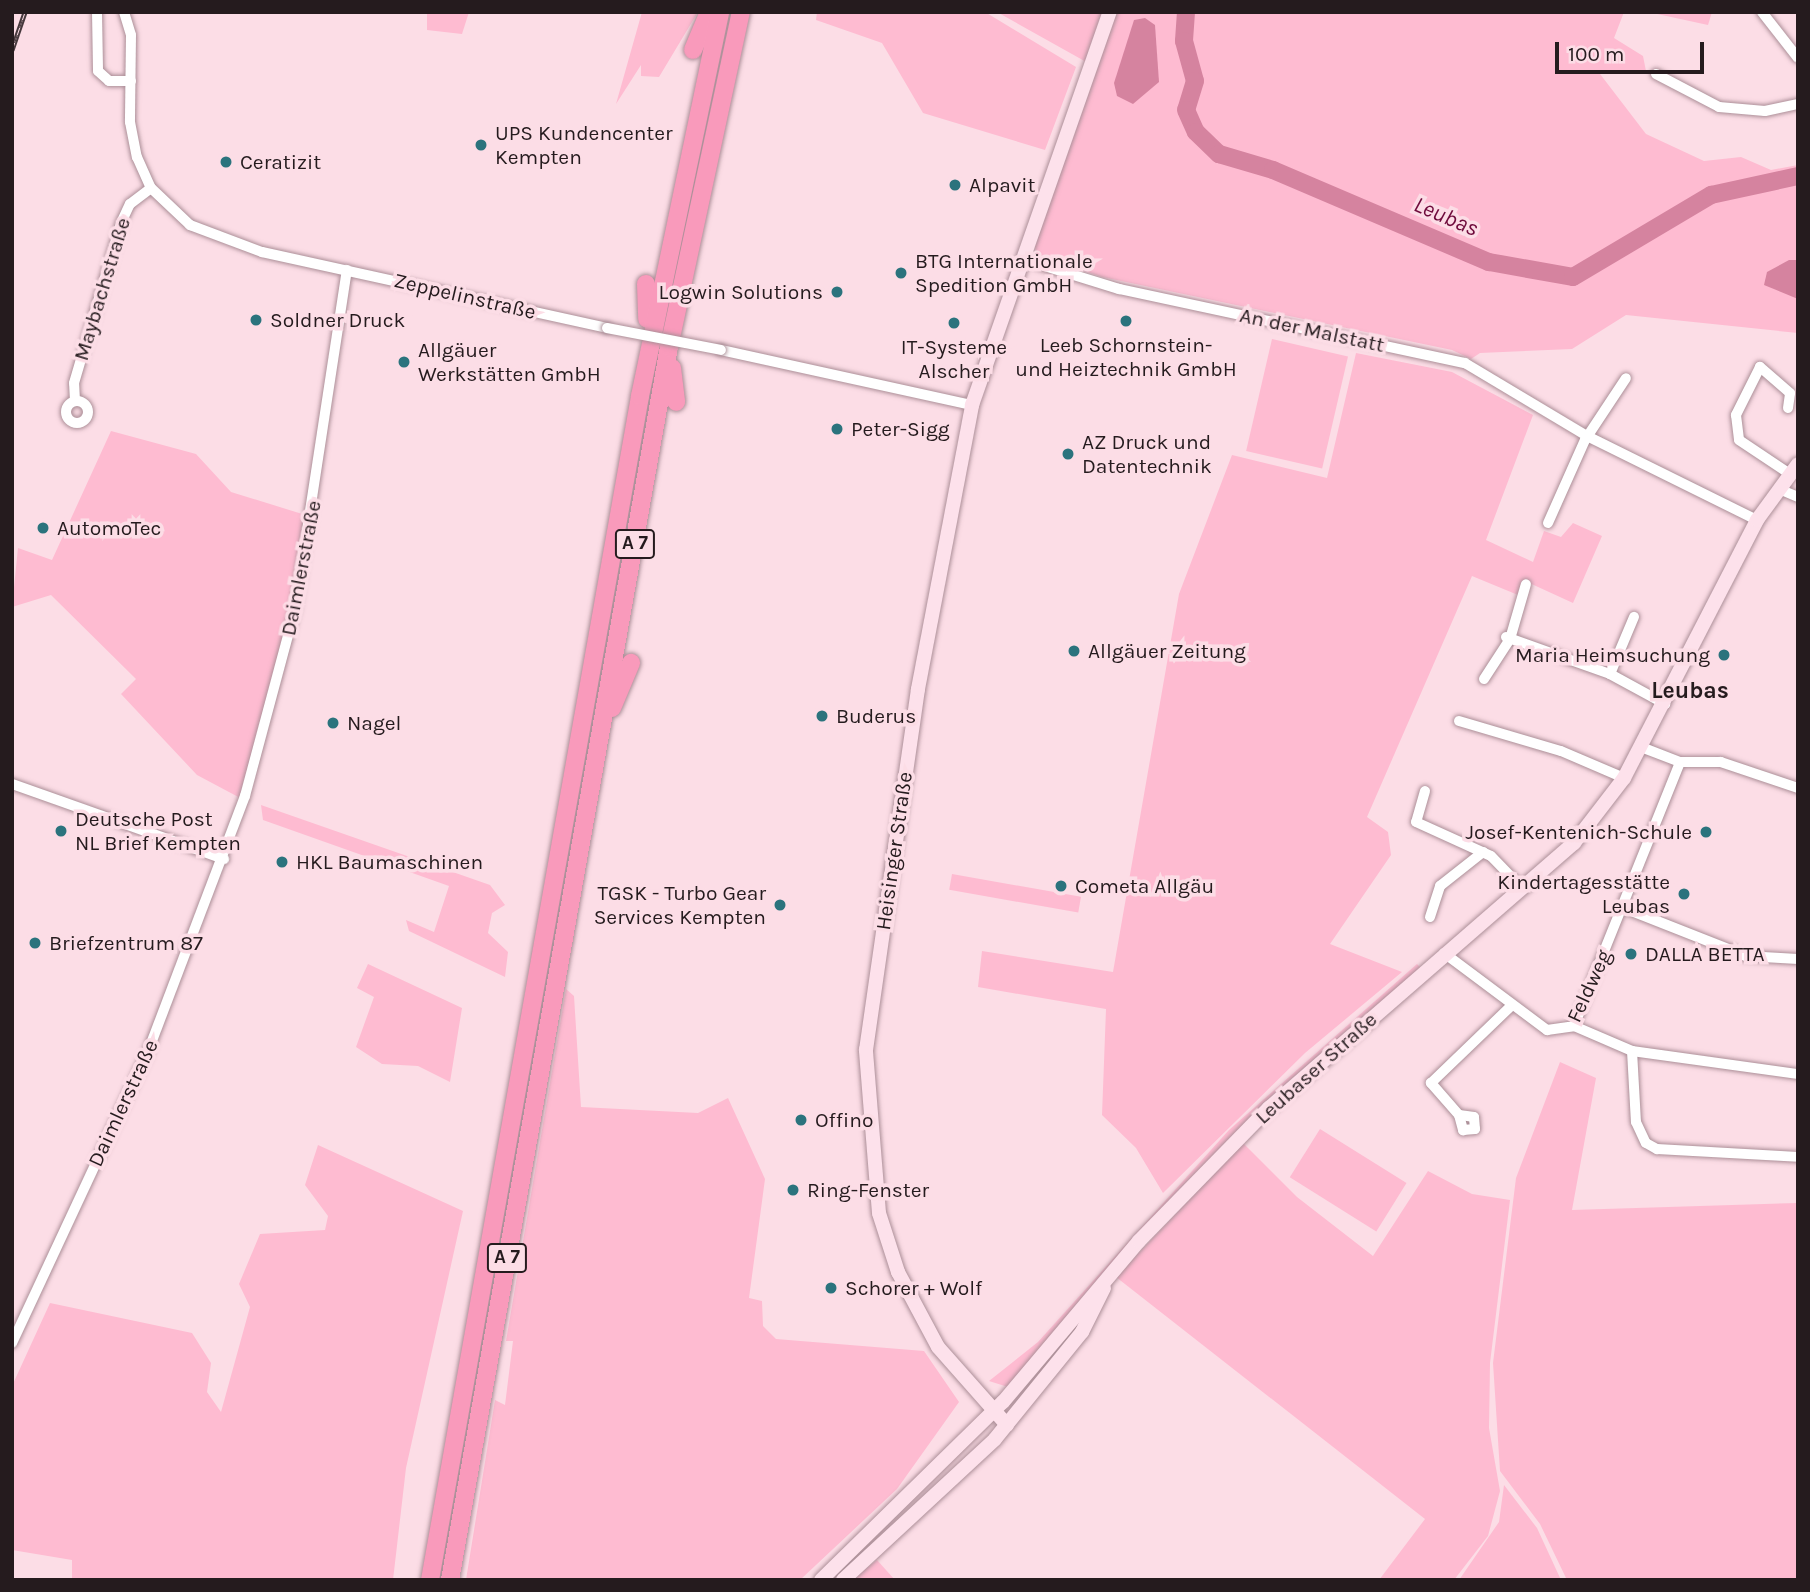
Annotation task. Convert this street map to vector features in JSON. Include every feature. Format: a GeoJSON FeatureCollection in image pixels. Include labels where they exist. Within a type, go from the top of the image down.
{"type":"FeatureCollection","features":[{"type":"Feature","properties":{"kind":"highway"},"geometry":{"type":"LineString","coordinates":[[693,50],[709,12]]}},
{"type":"Feature","properties":{"kind":"highway","name":"A 7"},"geometry":{"type":"LineString","coordinates":[[430,1580],[640,396],[720,12]]}},
{"type":"Feature","properties":{"kind":"highway","name":"A 7"},"geometry":{"type":"LineString","coordinates":[[450,1580],[670,347],[741,12]]}},
{"type":"Feature","properties":{"kind":"highway"},"geometry":{"type":"LineString","coordinates":[[640,396],[646,284]]}},
{"type":"Feature","properties":{"kind":"highway"},"geometry":{"type":"LineString","coordinates":[[670,347],[676,402]]}},
{"type":"Feature","properties":{"kind":"highway"},"geometry":{"type":"LineString","coordinates":[[599,740],[631,663]]}},
{"type":"Feature","properties":{"kind":"main road","name":"Heisinger Straße"},"geometry":{"type":"LineString","coordinates":[[1007,1424],[993,1412],[938,1347],[898,1272],[879,1213],[866,1089],[875,978],[918,689],[972,405],[1110,12]]}},
{"type":"Feature","properties":{"kind":"main road","name":"Leubaser Straße"},"geometry":{"type":"LineString","coordinates":[[821,1580],[993,1412],[1110,1274],[1269,1108],[1444,953],[1574,843],[1624,778],[1665,704],[1757,520],[1794,469]]}},
{"type":"Feature","properties":{"kind":"main road"},"geometry":{"type":"LineString","coordinates":[[844,1580],[1007,1424],[1082,1332],[1110,1274]]}},
{"type":"Feature","properties":{"kind":"street"},"geometry":{"type":"LineString","coordinates":[[97,12],[98,71],[109,81],[131,80]]}},
{"type":"Feature","properties":{"kind":"street","name":"Zeppelinstraße"},"geometry":{"type":"LineString","coordinates":[[124,12],[131,80],[133,141],[150,188],[190,225],[218,238],[607,328],[972,405]]}},
{"type":"Feature","properties":{"kind":"street"},"geometry":{"type":"LineString","coordinates":[[1762,12],[1798,58]]}},
{"type":"Feature","properties":{"kind":"street"},"geometry":{"type":"LineString","coordinates":[[1656,74],[1719,107],[1765,111],[1798,104]]}},
{"type":"Feature","properties":{"kind":"street","name":"Maybachstraße"},"geometry":{"type":"LineString","coordinates":[[75,401],[74,383],[121,223],[130,204],[150,188]]}},
{"type":"Feature","properties":{"kind":"street","name":"An der Malstatt"},"geometry":{"type":"LineString","coordinates":[[1024,255],[1144,295],[1447,358],[1587,436],[1757,520]]}},
{"type":"Feature","properties":{"kind":"street","name":"Daimlerstraße"},"geometry":{"type":"LineString","coordinates":[[12,1343],[147,1054],[224,859],[296,609],[347,270]]}},
{"type":"Feature","properties":{"kind":"street"},"geometry":{"type":"LineString","coordinates":[[1788,408],[1790,393],[1760,367],[1736,415],[1739,440],[1794,469]]}},
{"type":"Feature","properties":{"kind":"street"},"geometry":{"type":"LineString","coordinates":[[1548,523],[1587,436],[1626,378]]}},
{"type":"Feature","properties":{"kind":"street"},"geometry":{"type":"LineString","coordinates":[[1779,489],[1798,497]]}},
{"type":"Feature","properties":{"kind":"street"},"geometry":{"type":"LineString","coordinates":[[1484,679],[1508,638],[1527,584]]}},
{"type":"Feature","properties":{"kind":"street"},"geometry":{"type":"LineString","coordinates":[[1610,674],[1634,617]]}},
{"type":"Feature","properties":{"kind":"street"},"geometry":{"type":"LineString","coordinates":[[1508,638],[1610,674],[1665,704]]}},
{"type":"Feature","properties":{"kind":"street"},"geometry":{"type":"LineString","coordinates":[[1459,720],[1624,778]]}},
{"type":"Feature","properties":{"kind":"street"},"geometry":{"type":"LineString","coordinates":[[1641,747],[1680,762],[1721,762],[1798,788]]}},
{"type":"Feature","properties":{"kind":"street","name":"Feldweg"},"geometry":{"type":"LineString","coordinates":[[1444,953],[1546,1030],[1574,1026],[1624,908],[1680,762]]}},
{"type":"Feature","properties":{"kind":"street"},"geometry":{"type":"LineString","coordinates":[[12,785],[224,859]]}},
{"type":"Feature","properties":{"kind":"street"},"geometry":{"type":"LineString","coordinates":[[1425,791],[1416,822],[1483,852],[1521,887]]}},
{"type":"Feature","properties":{"kind":"street"},"geometry":{"type":"LineString","coordinates":[[1430,917],[1440,886],[1483,852]]}},
{"type":"Feature","properties":{"kind":"street"},"geometry":{"type":"LineString","coordinates":[[1624,908],[1746,956],[1798,959]]}},
{"type":"Feature","properties":{"kind":"street"},"geometry":{"type":"LineString","coordinates":[[1459,1115],[1431,1083],[1512,1005]]}},
{"type":"Feature","properties":{"kind":"street"},"geometry":{"type":"LineString","coordinates":[[1574,1026],[1632,1051],[1798,1074]]}},
{"type":"Feature","properties":{"kind":"street"},"geometry":{"type":"LineString","coordinates":[[1632,1051],[1636,1122],[1646,1143],[1798,1157]]}},
{"type":"Feature","properties":{"kind":"shaded area"},"geometry":{"type":"Polygon","coordinates":[[[427,12],[469,12],[462,34],[427,30],[427,12]]]}},
{"type":"Feature","properties":{"kind":"shaded area"},"geometry":{"type":"Polygon","coordinates":[[[642,12],[698,12],[659,77],[641,76],[641,65],[616,104],[642,12]]]}},
{"type":"Feature","properties":{"kind":"shaded area"},"geometry":{"type":"Polygon","coordinates":[[[817,12],[985,12],[1076,67],[1045,150],[923,113],[882,43],[816,20],[817,12]]]}},
{"type":"Feature","properties":{"kind":"shaded area"},"geometry":{"type":"Polygon","coordinates":[[[997,12],[1624,12],[1614,38],[1643,56],[1646,71],[1597,70],[1646,134],[1704,161],[1741,157],[1771,170],[1798,165],[1798,333],[1626,315],[1572,349],[1480,353],[1471,359],[1452,350],[1102,277],[1037,255],[1034,244],[1097,68],[997,12]]]}},
{"type":"Feature","properties":{"kind":"shaded area"},"geometry":{"type":"Polygon","coordinates":[[[1648,12],[1712,12],[1708,25],[1648,12]]]}},
{"type":"Feature","properties":{"kind":"shaded area"},"geometry":{"type":"Polygon","coordinates":[[[1145,18],[1155,25],[1159,82],[1133,104],[1117,96],[1114,83],[1134,20],[1145,18]]]}},
{"type":"Feature","properties":{"kind":"shaded area"},"geometry":{"type":"Polygon","coordinates":[[[1789,260],[1798,260],[1798,299],[1764,285],[1767,272],[1789,260]]]}},
{"type":"Feature","properties":{"kind":"shaded area"},"geometry":{"type":"Polygon","coordinates":[[[1272,339],[1348,357],[1322,469],[1246,451],[1272,339]]]}},
{"type":"Feature","properties":{"kind":"shaded area"},"geometry":{"type":"Polygon","coordinates":[[[1356,353],[1452,372],[1533,415],[1486,540],[1533,562],[1544,531],[1561,537],[1573,523],[1602,536],[1573,603],[1525,581],[1518,595],[1472,576],[1367,817],[1388,832],[1391,855],[1330,944],[1402,972],[1305,1053],[1163,1193],[1136,1148],[1102,1115],[1106,1009],[978,987],[982,951],[1113,972],[1179,594],[1232,455],[1327,478],[1356,353]]]}},
{"type":"Feature","properties":{"kind":"shaded area"},"geometry":{"type":"Polygon","coordinates":[[[111,431],[196,454],[231,492],[312,517],[295,609],[244,800],[197,775],[121,694],[136,679],[51,595],[12,607],[18,548],[52,560],[111,431]]]}},
{"type":"Feature","properties":{"kind":"shaded area"},"geometry":{"type":"Polygon","coordinates":[[[261,805],[490,885],[505,905],[492,913],[488,933],[508,952],[505,977],[409,931],[406,920],[434,932],[449,886],[263,820],[261,805]]]}},
{"type":"Feature","properties":{"kind":"shaded area"},"geometry":{"type":"Polygon","coordinates":[[[952,874],[1081,897],[1078,913],[949,890],[952,874]]]}},
{"type":"Feature","properties":{"kind":"shaded area"},"geometry":{"type":"Polygon","coordinates":[[[368,964],[462,1008],[450,1082],[418,1066],[382,1064],[356,1047],[374,997],[357,988],[368,964]]]}},
{"type":"Feature","properties":{"kind":"shaded area"},"geometry":{"type":"Polygon","coordinates":[[[1417,964],[1421,968],[1265,1105],[1008,1387],[989,1381],[1038,1342],[1229,1130],[1417,964]]]}},
{"type":"Feature","properties":{"kind":"shaded area"},"geometry":{"type":"Polygon","coordinates":[[[566,989],[574,996],[581,1107],[698,1113],[728,1098],[765,1179],[749,1298],[762,1301],[763,1326],[776,1339],[924,1351],[959,1402],[897,1489],[800,1580],[466,1580],[495,1400],[505,1405],[513,1341],[506,1341],[566,989]]]}},
{"type":"Feature","properties":{"kind":"shaded area"},"geometry":{"type":"Polygon","coordinates":[[[1560,1062],[1596,1078],[1572,1210],[1798,1203],[1798,1580],[1567,1580],[1540,1524],[1500,1471],[1493,1363],[1516,1178],[1560,1062]]]}},
{"type":"Feature","properties":{"kind":"shaded area"},"geometry":{"type":"Polygon","coordinates":[[[1320,1129],[1407,1183],[1376,1231],[1290,1177],[1320,1129]]]}},
{"type":"Feature","properties":{"kind":"shaded area"},"geometry":{"type":"Polygon","coordinates":[[[1243,1143],[1297,1197],[1373,1256],[1428,1171],[1472,1194],[1510,1200],[1490,1363],[1489,1428],[1500,1491],[1488,1536],[1454,1580],[1379,1580],[1425,1519],[1116,1277],[1243,1143]]]}},
{"type":"Feature","properties":{"kind":"shaded area"},"geometry":{"type":"Polygon","coordinates":[[[318,1145],[463,1211],[406,1468],[393,1580],[72,1580],[72,1560],[12,1550],[12,1386],[50,1303],[192,1333],[211,1363],[207,1392],[221,1412],[250,1307],[239,1284],[260,1234],[325,1230],[328,1216],[305,1185],[318,1145]]]}},
{"type":"Feature","properties":{"kind":"shaded area"},"geometry":{"type":"Polygon","coordinates":[[[1504,1485],[1537,1528],[1561,1580],[1459,1580],[1499,1522],[1504,1485]]]}},
{"type":"Feature","properties":{"kind":"shaded area"},"geometry":{"type":"Polygon","coordinates":[[[877,1560],[895,1580],[851,1580],[877,1560]]]}},
{"type":"Feature","properties":{"kind":"waterway","name":"Leubas"},"geometry":{"type":"LineString","coordinates":[[1186,12],[1184,41],[1195,81],[1186,110],[1196,132],[1219,154],[1273,170],[1489,262],[1573,277],[1711,195],[1798,176]]}},
{"type":"Feature","properties":{"kind":"railway"},"geometry":{"type":"LineString","coordinates":[[12,50],[25,12]]}},
{"type":"Feature","properties":{"kind":"place","name":"UPS Kundencenter Kempten"},"geometry":{"type":"Point","coordinates":[481,145]}},
{"type":"Feature","properties":{"kind":"place","name":"Ceratizit"},"geometry":{"type":"Point","coordinates":[226,162]}},
{"type":"Feature","properties":{"kind":"place","name":"Alpavit"},"geometry":{"type":"Point","coordinates":[955,185]}},
{"type":"Feature","properties":{"kind":"place","name":"BTG Internationale Spedition GmbH"},"geometry":{"type":"Point","coordinates":[901,273]}},
{"type":"Feature","properties":{"kind":"place","name":"Logwin Solutions"},"geometry":{"type":"Point","coordinates":[837,292]}},
{"type":"Feature","properties":{"kind":"place","name":"Soldner Druck"},"geometry":{"type":"Point","coordinates":[256,320]}},
{"type":"Feature","properties":{"kind":"place","name":"Leeb Schornstein- und Heiztechnik GmbH"},"geometry":{"type":"Point","coordinates":[1126,321]}},
{"type":"Feature","properties":{"kind":"place","name":"IT-Systeme Alscher"},"geometry":{"type":"Point","coordinates":[954,323]}},
{"type":"Feature","properties":{"kind":"place","name":"Allgäuer Werkstätten GmbH"},"geometry":{"type":"Point","coordinates":[404,362]}},
{"type":"Feature","properties":{"kind":"place","name":"Peter-Sigg"},"geometry":{"type":"Point","coordinates":[837,429]}},
{"type":"Feature","properties":{"kind":"place","name":"AZ Druck und Datentechnik"},"geometry":{"type":"Point","coordinates":[1068,454]}},
{"type":"Feature","properties":{"kind":"place","name":"AutomoTec"},"geometry":{"type":"Point","coordinates":[43,528]}},
{"type":"Feature","properties":{"kind":"place","name":"Allgäuer Zeitung"},"geometry":{"type":"Point","coordinates":[1074,651]}},
{"type":"Feature","properties":{"kind":"place","name":"Maria Heimsuchung"},"geometry":{"type":"Point","coordinates":[1724,655]}},
{"type":"Feature","properties":{"kind":"place","name":"Buderus"},"geometry":{"type":"Point","coordinates":[822,716]}},
{"type":"Feature","properties":{"kind":"place","name":"Nagel"},"geometry":{"type":"Point","coordinates":[333,723]}},
{"type":"Feature","properties":{"kind":"place","name":"Deutsche Post NL Brief Kempten"},"geometry":{"type":"Point","coordinates":[61,831]}},
{"type":"Feature","properties":{"kind":"place","name":"Josef-Kentenich-Schule"},"geometry":{"type":"Point","coordinates":[1706,832]}},
{"type":"Feature","properties":{"kind":"place","name":"HKL Baumaschinen"},"geometry":{"type":"Point","coordinates":[282,862]}},
{"type":"Feature","properties":{"kind":"place","name":"Cometa Allgäu"},"geometry":{"type":"Point","coordinates":[1061,886]}},
{"type":"Feature","properties":{"kind":"place","name":"Kindertagesstätte Leubas"},"geometry":{"type":"Point","coordinates":[1684,894]}},
{"type":"Feature","properties":{"kind":"place","name":"TGSK - Turbo Gear Services Kempten"},"geometry":{"type":"Point","coordinates":[780,905]}},
{"type":"Feature","properties":{"kind":"place","name":"Briefzentrum 87"},"geometry":{"type":"Point","coordinates":[35,943]}},
{"type":"Feature","properties":{"kind":"place","name":"DALLA BETTA"},"geometry":{"type":"Point","coordinates":[1631,954]}},
{"type":"Feature","properties":{"kind":"place","name":"Offino"},"geometry":{"type":"Point","coordinates":[801,1120]}},
{"type":"Feature","properties":{"kind":"place","name":"Ring-Fenster"},"geometry":{"type":"Point","coordinates":[793,1190]}},
{"type":"Feature","properties":{"kind":"place","name":"Schorer + Wolf"},"geometry":{"type":"Point","coordinates":[831,1288]}},
{"type":"Feature","properties":{"kind":"district","name":"Leubas"},"geometry":{"type":"Point","coordinates":[1690,691]}}]}
